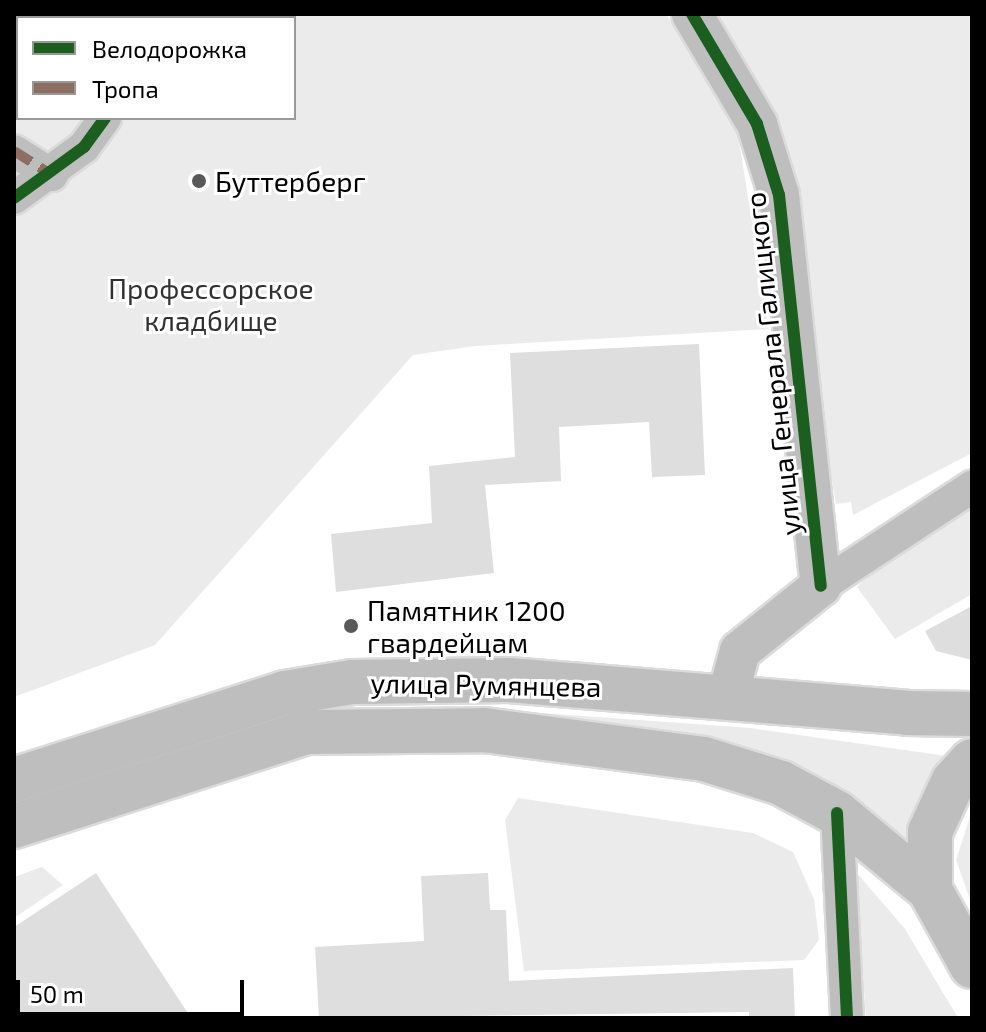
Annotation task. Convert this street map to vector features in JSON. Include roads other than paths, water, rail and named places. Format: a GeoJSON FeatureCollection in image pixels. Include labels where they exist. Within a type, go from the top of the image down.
{"type":"FeatureCollection","features":[{"type":"Feature","properties":{"kind":"main road","name":"улица Румянцева"},"geometry":{"type":"LineString","coordinates":[[14,780],[285,693],[352,682],[509,680],[728,695],[907,713],[972,714]]}},
{"type":"Feature","properties":{"kind":"main road","name":"улица Румянцева"},"geometry":{"type":"LineString","coordinates":[[14,826],[246,748],[307,732],[367,728],[484,730],[704,759],[781,783],[837,813],[930,890]]}},
{"type":"Feature","properties":{"kind":"main road"},"geometry":{"type":"LineString","coordinates":[[971,967],[930,890],[930,832],[953,782],[972,761]]}},
{"type":"Feature","properties":{"kind":"street","name":"улица Генерала Галицкого"},"geometry":{"type":"LineString","coordinates":[[692,14],[757,124],[779,195],[821,586]]}},
{"type":"Feature","properties":{"kind":"street"},"geometry":{"type":"LineString","coordinates":[[14,198],[52,175],[84,147],[104,120]]}},
{"type":"Feature","properties":{"kind":"street"},"geometry":{"type":"LineString","coordinates":[[14,151],[52,175]]}},
{"type":"Feature","properties":{"kind":"street"},"geometry":{"type":"LineString","coordinates":[[728,695],[740,651],[821,586],[972,487]]}},
{"type":"Feature","properties":{"kind":"street"},"geometry":{"type":"LineString","coordinates":[[837,813],[847,1018]]}},
{"type":"Feature","properties":{"kind":"place","name":"Буттерберг"},"geometry":{"type":"Point","coordinates":[199,181]}},
{"type":"Feature","properties":{"kind":"place","name":"Памятник 1200 гвардейцам"},"geometry":{"type":"Point","coordinates":[351,626]}},
{"type":"Feature","properties":{"kind":"park label","name":"Профессорское кладбище"},"geometry":{"type":"Point","coordinates":[211,304]}}]}
